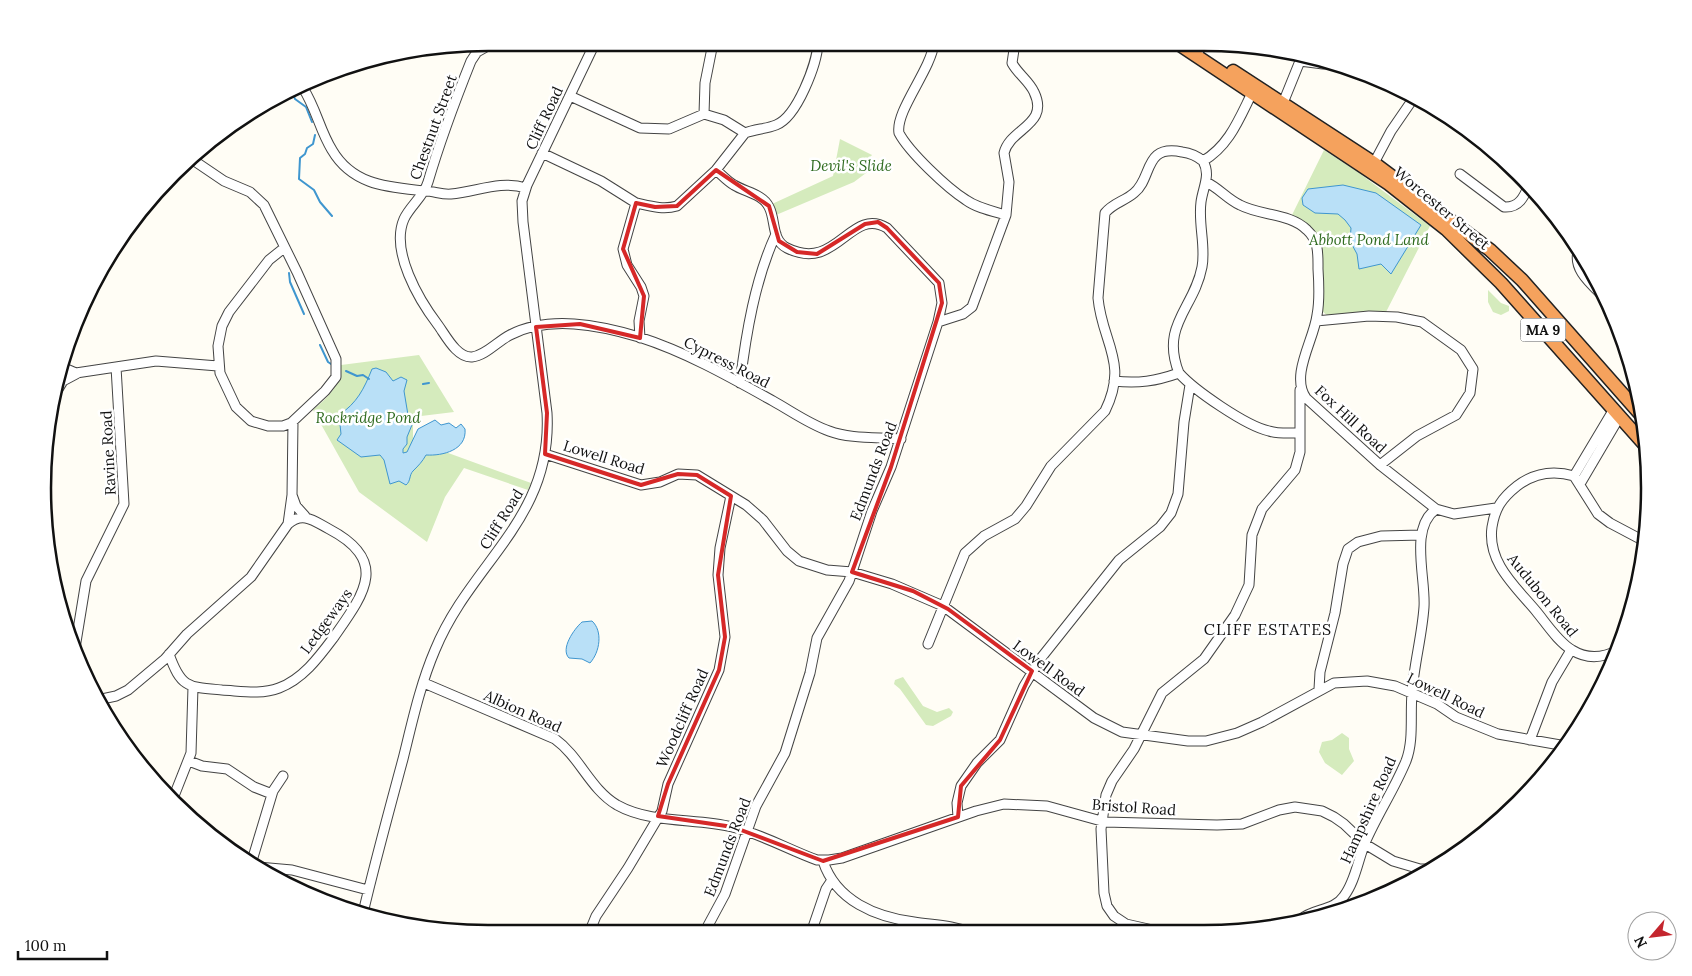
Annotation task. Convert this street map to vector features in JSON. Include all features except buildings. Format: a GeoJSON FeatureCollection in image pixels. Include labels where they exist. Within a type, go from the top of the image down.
{"type":"FeatureCollection","features":[{"type":"Feature","properties":{"kind":"highway","name":"Worcester Street"},"geometry":{"type":"LineString","coordinates":[[1189,51],[1382,179],[1436,220],[1493,274],[1638,437]]}},
{"type":"Feature","properties":{"kind":"highway","name":"Worcester Street"},"geometry":{"type":"LineString","coordinates":[[1207,51],[1374,163],[1499,257],[1632,405]]}},
{"type":"Feature","properties":{"kind":"highway"},"geometry":{"type":"LineString","coordinates":[[1581,373],[1586,365],[1596,364]]}},
{"type":"Feature","properties":{"kind":"street","name":"Chestnut Street"},"geometry":{"type":"LineString","coordinates":[[478,51],[471,61],[424,190],[449,195],[497,185],[526,188]]}},
{"type":"Feature","properties":{"kind":"street","name":"Cliff Road"},"geometry":{"type":"LineString","coordinates":[[364,907],[434,651],[451,618],[527,508],[536,488],[545,454],[547,413],[522,215],[526,188],[590,51]]}},
{"type":"Feature","properties":{"kind":"street"},"geometry":{"type":"LineString","coordinates":[[704,114],[705,83],[711,51]]}},
{"type":"Feature","properties":{"kind":"street"},"geometry":{"type":"LineString","coordinates":[[542,153],[601,181],[636,203],[669,208],[677,206],[716,170],[745,133],[776,125],[790,114],[813,69],[816,51]]}},
{"type":"Feature","properties":{"kind":"street"},"geometry":{"type":"LineString","coordinates":[[932,51],[927,67],[901,117],[898,126],[899,133],[947,186],[967,201],[987,210],[1006,215]]}},
{"type":"Feature","properties":{"kind":"street"},"geometry":{"type":"LineString","coordinates":[[938,322],[963,314],[972,307],[1006,215],[1009,187],[1004,154],[1005,148],[1012,138],[1031,123],[1038,109],[1034,91],[1012,63],[1014,51]]}},
{"type":"Feature","properties":{"kind":"street"},"geometry":{"type":"LineString","coordinates":[[1283,103],[1296,61]]}},
{"type":"Feature","properties":{"kind":"street"},"geometry":{"type":"LineString","coordinates":[[305,91],[315,110],[331,149],[350,171],[382,187],[424,190]]}},
{"type":"Feature","properties":{"kind":"street"},"geometry":{"type":"LineString","coordinates":[[1203,161],[1217,153],[1225,144],[1252,93]]}},
{"type":"Feature","properties":{"kind":"street"},"geometry":{"type":"LineString","coordinates":[[570,96],[640,128],[653,130],[669,129],[704,114],[724,120],[745,133]]}},
{"type":"Feature","properties":{"kind":"street"},"geometry":{"type":"LineString","coordinates":[[1374,163],[1391,132],[1410,103]]}},
{"type":"Feature","properties":{"kind":"street"},"geometry":{"type":"LineString","coordinates":[[928,644],[965,553],[984,536],[1005,526],[1020,514],[1051,466],[1105,411],[1114,381],[1112,347],[1099,310],[1098,298],[1105,213],[1109,208],[1134,193],[1142,182],[1148,166],[1159,155],[1174,150],[1199,157],[1207,169],[1206,182],[1200,204],[1204,252],[1201,270],[1174,334],[1174,354],[1179,373],[1190,385],[1260,429],[1271,432],[1300,433]]}},
{"type":"Feature","properties":{"kind":"street"},"geometry":{"type":"LineString","coordinates":[[197,163],[224,181],[246,190],[259,199],[268,212],[334,352],[337,374],[331,385],[292,422],[285,426],[268,426],[246,418],[229,396],[218,366],[219,337],[227,316],[269,260],[284,248]]}},
{"type":"Feature","properties":{"kind":"street"},"geometry":{"type":"LineString","coordinates":[[716,170],[735,186],[762,199],[769,206],[776,234],[767,254],[761,276],[744,351],[740,383]]}},
{"type":"Feature","properties":{"kind":"street"},"geometry":{"type":"LineString","coordinates":[[1460,174],[1504,207],[1510,207],[1520,202],[1525,192]]}},
{"type":"Feature","properties":{"kind":"street","name":"Fox Hill Road"},"geometry":{"type":"LineString","coordinates":[[1206,182],[1217,187],[1239,205],[1296,222],[1314,237],[1318,257],[1319,303],[1316,321],[1306,353],[1300,390],[1320,412],[1380,465],[1436,509],[1454,514],[1496,508]]}},
{"type":"Feature","properties":{"kind":"street","name":"Cypress Road"},"geometry":{"type":"LineString","coordinates":[[424,190],[403,221],[400,243],[402,255],[409,274],[431,314],[457,351],[466,356],[474,357],[510,335],[536,327],[580,324],[600,327],[640,338],[706,365],[830,432],[901,439]]}},
{"type":"Feature","properties":{"kind":"street"},"geometry":{"type":"LineString","coordinates":[[636,203],[623,249],[627,265],[638,281],[644,296],[639,321],[640,338]]}},
{"type":"Feature","properties":{"kind":"street","name":"Edmunds Road"},"geometry":{"type":"LineString","coordinates":[[708,925],[725,894],[756,806],[785,753],[810,673],[817,638],[844,591],[852,572],[872,512],[901,439],[938,322],[942,303],[939,283],[887,228],[878,222],[865,224],[827,249],[811,255],[784,247],[776,234]]}},
{"type":"Feature","properties":{"kind":"street"},"geometry":{"type":"LineString","coordinates":[[1577,262],[1582,274],[1587,280]]}},
{"type":"Feature","properties":{"kind":"street"},"geometry":{"type":"LineString","coordinates":[[1316,321],[1369,316],[1397,316],[1422,322],[1462,350],[1473,369],[1470,393],[1456,415],[1417,436],[1380,465]]}},
{"type":"Feature","properties":{"kind":"street"},"geometry":{"type":"LineString","coordinates":[[67,370],[78,372],[156,361],[218,366]]}},
{"type":"Feature","properties":{"kind":"street","name":"Ravine Road"},"geometry":{"type":"LineString","coordinates":[[77,636],[84,585],[120,517],[125,501],[116,367]]}},
{"type":"Feature","properties":{"kind":"street"},"geometry":{"type":"LineString","coordinates":[[65,379],[78,372]]}},
{"type":"Feature","properties":{"kind":"street"},"geometry":{"type":"LineString","coordinates":[[1114,381],[1134,384],[1156,381],[1179,373]]}},
{"type":"Feature","properties":{"kind":"street"},"geometry":{"type":"LineString","coordinates":[[958,817],[956,803],[961,786],[977,763],[1000,740],[1032,671],[1120,560],[1160,527],[1170,513],[1178,494],[1184,422],[1190,385]]}},
{"type":"Feature","properties":{"kind":"street"},"geometry":{"type":"LineString","coordinates":[[1131,925],[1116,918],[1108,909],[1104,893],[1102,822],[1110,784],[1133,752],[1162,693],[1204,659],[1235,615],[1248,585],[1252,534],[1262,509],[1295,470],[1300,452],[1300,390]]}},
{"type":"Feature","properties":{"kind":"street"},"geometry":{"type":"LineString","coordinates":[[1300,418],[1312,410],[1320,412]]}},
{"type":"Feature","properties":{"kind":"street"},"geometry":{"type":"LineString","coordinates":[[1574,476],[1617,413]]}},
{"type":"Feature","properties":{"kind":"street"},"geometry":{"type":"LineString","coordinates":[[1580,484],[1617,413]]}},
{"type":"Feature","properties":{"kind":"street"},"geometry":{"type":"LineString","coordinates":[[106,698],[123,693],[169,654],[187,634],[248,581],[278,541],[288,524],[292,495],[294,441],[292,422]]}},
{"type":"Feature","properties":{"kind":"street","name":"Lowell Road"},"geometry":{"type":"LineString","coordinates":[[545,454],[641,485],[660,482],[678,474],[697,475],[731,496],[763,520],[787,551],[799,561],[827,570],[852,572],[913,591],[943,606],[1094,718],[1122,732],[1188,741],[1206,740],[1237,733],[1280,713],[1320,689],[1334,683],[1366,681],[1395,686],[1483,728],[1557,745]]}},
{"type":"Feature","properties":{"kind":"street"},"geometry":{"type":"LineString","coordinates":[[1496,508],[1501,499],[1510,491],[1531,477],[1554,472],[1574,476],[1598,514],[1638,538]]}},
{"type":"Feature","properties":{"kind":"street","name":"Ledgeways"},"geometry":{"type":"LineString","coordinates":[[193,687],[252,692],[269,691],[284,686],[315,661],[363,594],[365,582],[364,566],[360,554],[343,537],[306,516],[296,506],[292,495]]}},
{"type":"Feature","properties":{"kind":"street","name":"Woodcliff Road"},"geometry":{"type":"LineString","coordinates":[[592,925],[658,816],[668,784],[719,670],[725,637],[718,575],[720,548],[731,496]]}},
{"type":"Feature","properties":{"kind":"street","name":"Audubon Road"},"geometry":{"type":"LineString","coordinates":[[1496,508],[1491,535],[1492,550],[1503,572],[1571,650],[1590,657],[1602,658],[1608,655]]}},
{"type":"Feature","properties":{"kind":"street","name":"Hampshire Road"},"geometry":{"type":"LineString","coordinates":[[1336,904],[1343,898],[1365,844],[1406,760],[1411,738],[1412,694],[1424,608],[1421,535],[1426,518],[1436,509]]}},
{"type":"Feature","properties":{"kind":"street"},"geometry":{"type":"LineString","coordinates":[[288,524],[296,518],[306,516]]}},
{"type":"Feature","properties":{"kind":"street"},"geometry":{"type":"LineString","coordinates":[[1320,689],[1320,672],[1335,613],[1343,564],[1348,549],[1358,542],[1374,537],[1421,535]]}},
{"type":"Feature","properties":{"kind":"street"},"geometry":{"type":"LineString","coordinates":[[1530,740],[1552,682],[1571,650]]}},
{"type":"Feature","properties":{"kind":"street"},"geometry":{"type":"LineString","coordinates":[[169,654],[179,677],[185,684],[193,687],[193,744],[189,761],[179,779],[175,793]]}},
{"type":"Feature","properties":{"kind":"street","name":"Albion Road"},"geometry":{"type":"LineString","coordinates":[[424,683],[552,737],[570,752],[593,784],[612,802],[636,813],[729,826],[823,860]]}},
{"type":"Feature","properties":{"kind":"street"},"geometry":{"type":"LineString","coordinates":[[189,761],[202,766],[227,769],[254,787],[272,794]]}},
{"type":"Feature","properties":{"kind":"street"},"geometry":{"type":"LineString","coordinates":[[253,856],[272,794],[282,776]]}},
{"type":"Feature","properties":{"kind":"street","name":"Bristol Road"},"geometry":{"type":"LineString","coordinates":[[823,860],[842,858],[990,807],[1024,804],[1052,807],[1102,822],[1233,825],[1286,808],[1310,808],[1322,811],[1344,824],[1365,844],[1404,866],[1418,868]]}},
{"type":"Feature","properties":{"kind":"street"},"geometry":{"type":"LineString","coordinates":[[823,860],[832,880],[852,901],[876,912],[907,921],[949,925]]}},
{"type":"Feature","properties":{"kind":"street"},"geometry":{"type":"LineString","coordinates":[[274,868],[292,870],[368,890]]}},
{"type":"Feature","properties":{"kind":"street"},"geometry":{"type":"LineString","coordinates":[[813,925],[826,889],[832,880]]}},
{"type":"Feature","properties":{"kind":"highlighted area"},"geometry":{"type":"Polygon","coordinates":[[[716,170],[769,206],[779,241],[797,252],[817,254],[865,224],[878,222],[887,228],[939,283],[942,303],[891,467],[852,572],[913,591],[948,609],[1032,671],[1000,740],[961,786],[958,817],[823,861],[733,827],[658,816],[668,784],[719,670],[725,637],[718,575],[731,496],[697,475],[678,474],[641,485],[545,454],[547,413],[536,327],[580,324],[640,338],[644,296],[623,249],[636,203],[655,207],[677,206],[716,170]]]}},
{"type":"Feature","properties":{"kind":"green space","name":"Devil's Slide"},"geometry":{"type":"Polygon","coordinates":[[[840,139],[872,155],[867,161],[874,167],[854,182],[776,215],[772,204],[833,176],[840,139]]]}},
{"type":"Feature","properties":{"kind":"green space","name":"Abbott Pond Land"},"geometry":{"type":"Polygon","coordinates":[[[1324,150],[1359,173],[1430,226],[1386,312],[1329,317],[1322,311],[1323,269],[1320,244],[1306,224],[1292,215],[1324,150]]]}},
{"type":"Feature","properties":{"kind":"green space"},"geometry":{"type":"Polygon","coordinates":[[[1488,290],[1501,303],[1509,306],[1509,311],[1501,315],[1493,312],[1488,302],[1488,290]]]}},
{"type":"Feature","properties":{"kind":"green space","name":"Rockridge Pond"},"geometry":{"type":"Polygon","coordinates":[[[419,355],[454,412],[413,417],[413,460],[429,446],[531,483],[528,490],[464,468],[445,497],[427,542],[359,492],[313,410],[333,391],[339,379],[341,365],[419,355]]]}},
{"type":"Feature","properties":{"kind":"green space"},"geometry":{"type":"Polygon","coordinates":[[[903,677],[923,706],[937,712],[949,708],[953,712],[951,716],[933,726],[926,725],[900,689],[894,684],[895,680],[903,677]]]}},
{"type":"Feature","properties":{"kind":"green space"},"geometry":{"type":"Polygon","coordinates":[[[1342,733],[1349,738],[1349,749],[1354,761],[1342,775],[1325,763],[1319,752],[1322,742],[1332,740],[1342,733]]]}},
{"type":"Feature","properties":{"kind":"water"},"geometry":{"type":"Polygon","coordinates":[[[1343,185],[1376,193],[1421,225],[1391,274],[1381,264],[1359,269],[1357,254],[1350,241],[1351,228],[1345,220],[1338,214],[1315,213],[1303,205],[1302,198],[1308,189],[1343,185]]]}},
{"type":"Feature","properties":{"kind":"water","name":"Rockridge Pond"},"geometry":{"type":"Polygon","coordinates":[[[376,368],[386,372],[393,381],[401,377],[407,380],[404,391],[408,415],[414,420],[403,453],[407,452],[418,429],[435,420],[441,425],[449,423],[456,428],[461,424],[465,429],[465,436],[458,447],[446,453],[426,455],[412,473],[406,485],[399,481],[390,484],[384,460],[380,455],[361,457],[337,440],[341,434],[339,415],[355,400],[363,389],[372,369],[376,368]]]}},
{"type":"Feature","properties":{"kind":"water"},"geometry":{"type":"Polygon","coordinates":[[[592,621],[598,630],[599,642],[596,653],[590,663],[582,659],[569,658],[566,650],[567,644],[575,629],[582,622],[592,621]]]}},
{"type":"Feature","properties":{"kind":"waterway"},"geometry":{"type":"LineString","coordinates":[[294,97],[306,107],[312,122]]}},
{"type":"Feature","properties":{"kind":"waterway"},"geometry":{"type":"LineString","coordinates":[[315,135],[313,144],[307,148],[305,154],[300,158],[299,179],[314,190],[320,202],[332,216]]}},
{"type":"Feature","properties":{"kind":"waterway"},"geometry":{"type":"LineString","coordinates":[[289,273],[290,282],[304,314]]}},
{"type":"Feature","properties":{"kind":"waterway"},"geometry":{"type":"LineString","coordinates":[[320,345],[328,362],[334,366]]}},
{"type":"Feature","properties":{"kind":"waterway"},"geometry":{"type":"LineString","coordinates":[[346,371],[357,376],[363,375],[369,379]]}},
{"type":"Feature","properties":{"kind":"waterway"},"geometry":{"type":"LineString","coordinates":[[423,384],[429,383]]}},
{"type":"Feature","properties":{"kind":"district","name":"CLIFF ESTATES"},"geometry":{"type":"Point","coordinates":[1268,629]}}]}
